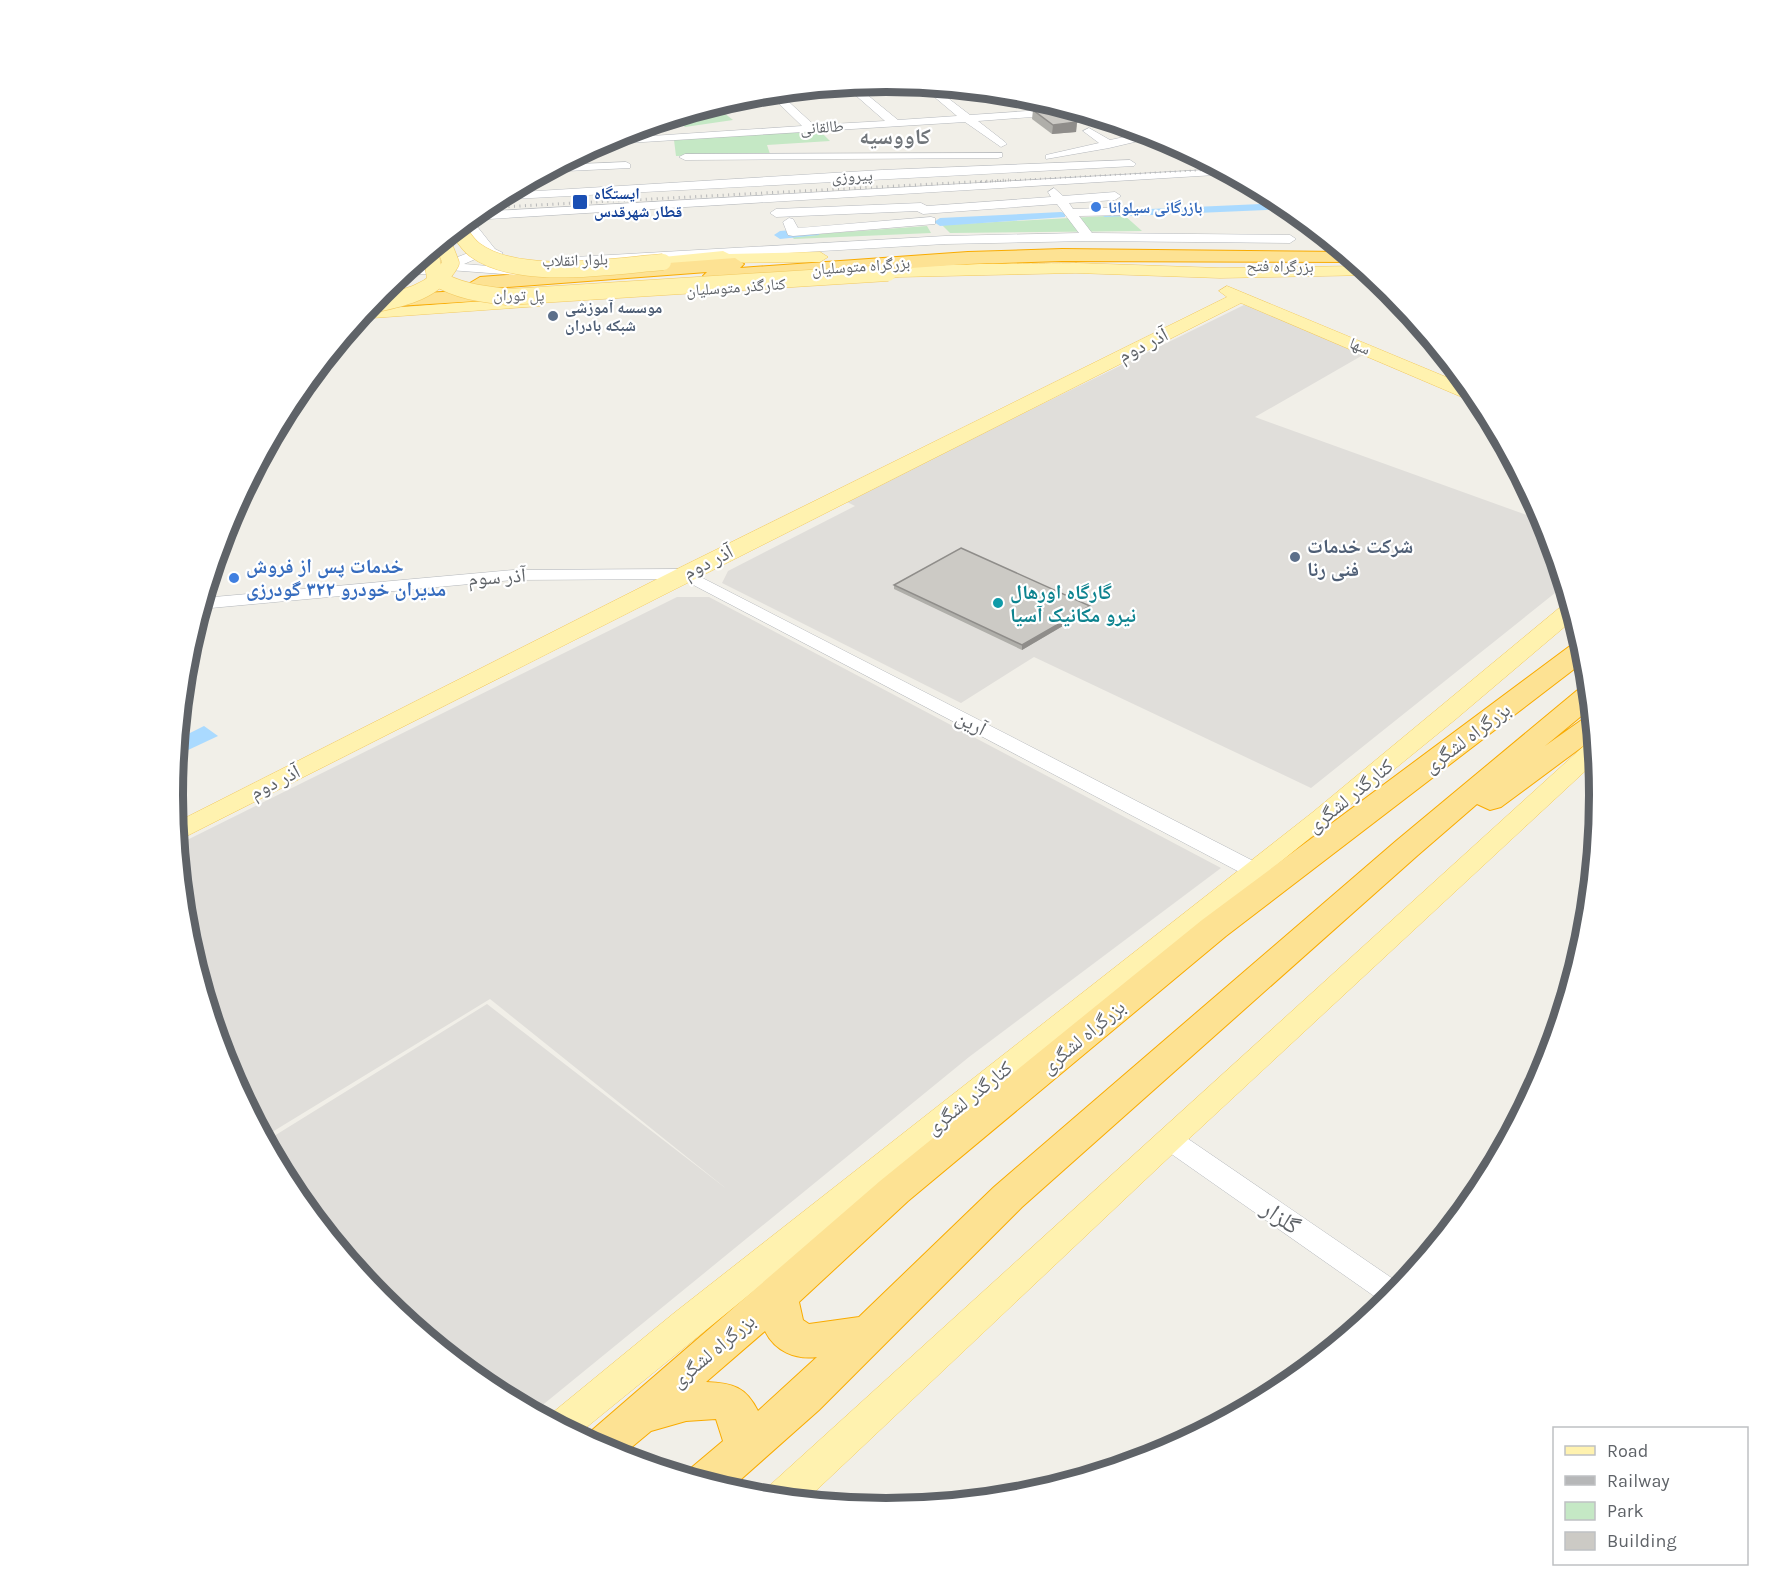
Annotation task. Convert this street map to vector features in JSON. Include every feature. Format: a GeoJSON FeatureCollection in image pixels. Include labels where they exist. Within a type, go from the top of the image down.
{"type":"FeatureCollection","features":[{"type":"Feature","properties":{"kind":"highway"},"geometry":{"type":"LineString","coordinates":[[1121,246],[1155,242],[1317,240]]}},
{"type":"Feature","properties":{"kind":"highway","name":"بزرگراه متوسلیان"},"geometry":{"type":"LineString","coordinates":[[397,290],[820,258],[974,249],[1121,246],[1329,249]]}},
{"type":"Feature","properties":{"kind":"highway","name":"بزرگراه متوسلیان"},"geometry":{"type":"LineString","coordinates":[[379,308],[711,276],[968,258],[1062,255],[1340,258]]}},
{"type":"Feature","properties":{"kind":"highway","name":"بزرگراه فتح"},"geometry":{"type":"LineString","coordinates":[[968,258],[1227,269],[1350,266]]}},
{"type":"Feature","properties":{"kind":"highway","name":"بزرگراه لشگری"},"geometry":{"type":"LineString","coordinates":[[609,1440],[777,1297],[894,1191],[1214,928],[1575,656]]}},
{"type":"Feature","properties":{"kind":"highway"},"geometry":{"type":"LineString","coordinates":[[713,1476],[804,1396],[872,1332],[1008,1197],[1407,848],[1583,700]]}},
{"type":"Feature","properties":{"kind":"highway"},"geometry":{"type":"LineString","coordinates":[[1407,848],[1459,822],[1509,789],[1585,731]]}},
{"type":"Feature","properties":{"kind":"highway"},"geometry":{"type":"LineString","coordinates":[[777,1297],[785,1330],[792,1337],[803,1342],[872,1332]]}},
{"type":"Feature","properties":{"kind":"highway"},"geometry":{"type":"LineString","coordinates":[[633,1418],[694,1400],[712,1399],[729,1403],[738,1415],[746,1447]]}},
{"type":"Feature","properties":{"kind":"main road"},"geometry":{"type":"LineString","coordinates":[[462,234],[474,250],[504,262],[530,267],[574,268],[706,259],[820,258]]}},
{"type":"Feature","properties":{"kind":"main road"},"geometry":{"type":"LineString","coordinates":[[382,305],[403,298],[443,278],[451,263],[444,248]]}},
{"type":"Feature","properties":{"kind":"main road"},"geometry":{"type":"LineString","coordinates":[[706,259],[750,253]]}},
{"type":"Feature","properties":{"kind":"main road","name":"پل توران"},"geometry":{"type":"LineString","coordinates":[[432,258],[435,277],[445,285],[507,297],[888,273]]}},
{"type":"Feature","properties":{"kind":"main road","name":"کنارگذر متوسلیان"},"geometry":{"type":"LineString","coordinates":[[378,308],[849,279],[888,273],[1076,268],[1227,269]]}},
{"type":"Feature","properties":{"kind":"main road","name":"سها"},"geometry":{"type":"LineString","coordinates":[[1076,268],[1163,276],[1242,296],[1460,389]]}},
{"type":"Feature","properties":{"kind":"main road"},"geometry":{"type":"LineString","coordinates":[[1227,269],[1356,272]]}},
{"type":"Feature","properties":{"kind":"main road","name":"سها"},"geometry":{"type":"LineString","coordinates":[[1227,269],[1242,296]]}},
{"type":"Feature","properties":{"kind":"main road","name":"آذر دوم"},"geometry":{"type":"LineString","coordinates":[[184,828],[685,574],[1242,296]]}},
{"type":"Feature","properties":{"kind":"main road","name":"کنارگذر لشگری"},"geometry":{"type":"LineString","coordinates":[[567,1421],[994,1078],[1257,872],[1454,711],[1565,615]]}},
{"type":"Feature","properties":{"kind":"main road"},"geometry":{"type":"LineString","coordinates":[[790,1490],[908,1384],[1169,1139],[1587,756]]}},
{"type":"Feature","properties":{"kind":"street"},"geometry":{"type":"LineString","coordinates":[[859,93],[895,123]]}},
{"type":"Feature","properties":{"kind":"street"},"geometry":{"type":"LineString","coordinates":[[936,93],[1001,144]]}},
{"type":"Feature","properties":{"kind":"street"},"geometry":{"type":"LineString","coordinates":[[781,100],[810,128]]}},
{"type":"Feature","properties":{"kind":"street","name":"طالقانی"},"geometry":{"type":"LineString","coordinates":[[636,138],[680,131],[810,128],[895,123],[935,131],[970,118],[1057,112]]}},
{"type":"Feature","properties":{"kind":"street"},"geometry":{"type":"LineString","coordinates":[[830,127],[882,174]]}},
{"type":"Feature","properties":{"kind":"street"},"geometry":{"type":"LineString","coordinates":[[935,131],[947,155]]}},
{"type":"Feature","properties":{"kind":"street"},"geometry":{"type":"LineString","coordinates":[[1089,131],[1109,145]]}},
{"type":"Feature","properties":{"kind":"street"},"geometry":{"type":"LineString","coordinates":[[685,157],[947,155],[1016,160],[1056,156],[1137,138]]}},
{"type":"Feature","properties":{"kind":"street"},"geometry":{"type":"LineString","coordinates":[[598,153],[599,158]]}},
{"type":"Feature","properties":{"kind":"street","name":"پیروزی"},"geometry":{"type":"LineString","coordinates":[[519,196],[882,174],[1016,160],[1144,164],[1194,162]]}},
{"type":"Feature","properties":{"kind":"street"},"geometry":{"type":"LineString","coordinates":[[566,169],[626,165]]}},
{"type":"Feature","properties":{"kind":"street"},"geometry":{"type":"LineString","coordinates":[[488,215],[1213,173]]}},
{"type":"Feature","properties":{"kind":"street"},"geometry":{"type":"LineString","coordinates":[[1046,183],[1088,237]]}},
{"type":"Feature","properties":{"kind":"street"},"geometry":{"type":"LineString","coordinates":[[911,191],[945,240]]}},
{"type":"Feature","properties":{"kind":"street"},"geometry":{"type":"LineString","coordinates":[[789,222],[793,232],[925,212],[1115,196]]}},
{"type":"Feature","properties":{"kind":"street"},"geometry":{"type":"LineString","coordinates":[[1068,213],[1127,211]]}},
{"type":"Feature","properties":{"kind":"street"},"geometry":{"type":"LineString","coordinates":[[776,213],[925,212]]}},
{"type":"Feature","properties":{"kind":"street"},"geometry":{"type":"LineString","coordinates":[[472,227],[490,251]]}},
{"type":"Feature","properties":{"kind":"street","name":"بلوار انقلاب"},"geometry":{"type":"LineString","coordinates":[[418,270],[443,267],[466,256],[490,251],[515,258],[554,263],[945,240],[1088,237],[1290,239]]}},
{"type":"Feature","properties":{"kind":"street"},"geometry":{"type":"LineString","coordinates":[[442,250],[443,267],[522,274],[588,276]]}},
{"type":"Feature","properties":{"kind":"street"},"geometry":{"type":"LineString","coordinates":[[406,281],[522,274]]}},
{"type":"Feature","properties":{"kind":"street","name":"آذر سوم"},"geometry":{"type":"LineString","coordinates":[[210,602],[513,575],[685,574]]}},
{"type":"Feature","properties":{"kind":"street","name":"آرین"},"geometry":{"type":"LineString","coordinates":[[685,574],[1257,872]]}},
{"type":"Feature","properties":{"kind":"street","name":"گلزار"},"geometry":{"type":"LineString","coordinates":[[1169,1139],[1386,1289]]}},
{"type":"Feature","properties":{"kind":"shaded area"},"geometry":{"type":"Polygon","coordinates":[[[1248,303],[1363,355],[1255,417],[1531,517],[1558,590],[1311,788],[1034,657],[961,703],[722,583],[728,571],[855,506],[845,501],[1248,303]]]}},
{"type":"Feature","properties":{"kind":"shaded area"},"geometry":{"type":"Polygon","coordinates":[[[677,597],[709,597],[1221,868],[969,1057],[541,1407],[495,1379],[458,1352],[389,1292],[328,1222],[301,1185],[272,1137],[487,1004],[728,1190],[490,999],[270,1133],[237,1064],[220,1020],[207,976],[189,886],[185,841],[677,597]]]}},
{"type":"Feature","properties":{"kind":"green space"},"geometry":{"type":"Polygon","coordinates":[[[722,111],[733,120],[685,127],[680,123],[722,111]]]}},
{"type":"Feature","properties":{"kind":"green space"},"geometry":{"type":"Polygon","coordinates":[[[819,130],[830,141],[767,145],[770,154],[676,156],[674,140],[819,130]]]}},
{"type":"Feature","properties":{"kind":"green space"},"geometry":{"type":"Polygon","coordinates":[[[1124,215],[1142,231],[950,233],[942,225],[1124,215]]]}},
{"type":"Feature","properties":{"kind":"green space"},"geometry":{"type":"Polygon","coordinates":[[[927,226],[931,233],[794,239],[791,236],[927,226]]]}},
{"type":"Feature","properties":{"kind":"water"},"geometry":{"type":"Polygon","coordinates":[[[204,726],[218,736],[186,751],[186,735],[204,726]]]}},
{"type":"Feature","properties":{"kind":"building"},"geometry":{"type":"Polygon","coordinates":[[[1043,109],[1068,115],[1077,122],[1053,125],[1033,110],[1043,109]]]}},
{"type":"Feature","properties":{"kind":"building","name":"گارگاه اورهال نیرو مکانیک آسیا"},"geometry":{"type":"Polygon","coordinates":[[[961,548],[1090,606],[1022,645],[894,585],[961,548]]]}},
{"type":"Feature","properties":{"kind":"waterway"},"geometry":{"type":"LineString","coordinates":[[1105,214],[1272,207]]}},
{"type":"Feature","properties":{"kind":"waterway"},"geometry":{"type":"LineString","coordinates":[[977,219],[1061,215]]}},
{"type":"Feature","properties":{"kind":"waterway"},"geometry":{"type":"LineString","coordinates":[[940,222],[973,220]]}},
{"type":"Feature","properties":{"kind":"waterway"},"geometry":{"type":"LineString","coordinates":[[780,235],[815,232]]}},
{"type":"Feature","properties":{"kind":"railway"},"geometry":{"type":"LineString","coordinates":[[980,182],[1208,170]]}},
{"type":"Feature","properties":{"kind":"railway"},"geometry":{"type":"LineString","coordinates":[[500,207],[1009,180]]}},
{"type":"Feature","properties":{"kind":"place","name":"ایستگاه قطار شهرقدس"},"geometry":{"type":"Point","coordinates":[580,202]}},
{"type":"Feature","properties":{"kind":"place","name":"بازرگانی سیلوانا"},"geometry":{"type":"Point","coordinates":[1096,207]}},
{"type":"Feature","properties":{"kind":"place","name":"موسسه آموزشی شبکه بادران"},"geometry":{"type":"Point","coordinates":[553,316]}},
{"type":"Feature","properties":{"kind":"place","name":"شرکت خدمات فنی رنا"},"geometry":{"type":"Point","coordinates":[1295,557]}},
{"type":"Feature","properties":{"kind":"place","name":"خدمات پس از فروش مدیران خودرو ۳۲۲ گودرزی"},"geometry":{"type":"Point","coordinates":[234,578]}},
{"type":"Feature","properties":{"kind":"place","name":"گارگاه اورهال نیرو مکانیک آسیا"},"geometry":{"type":"Point","coordinates":[998,603]}},
{"type":"Feature","properties":{"kind":"district","name":"کاووسیه"},"geometry":{"type":"Point","coordinates":[895,137]}}]}
